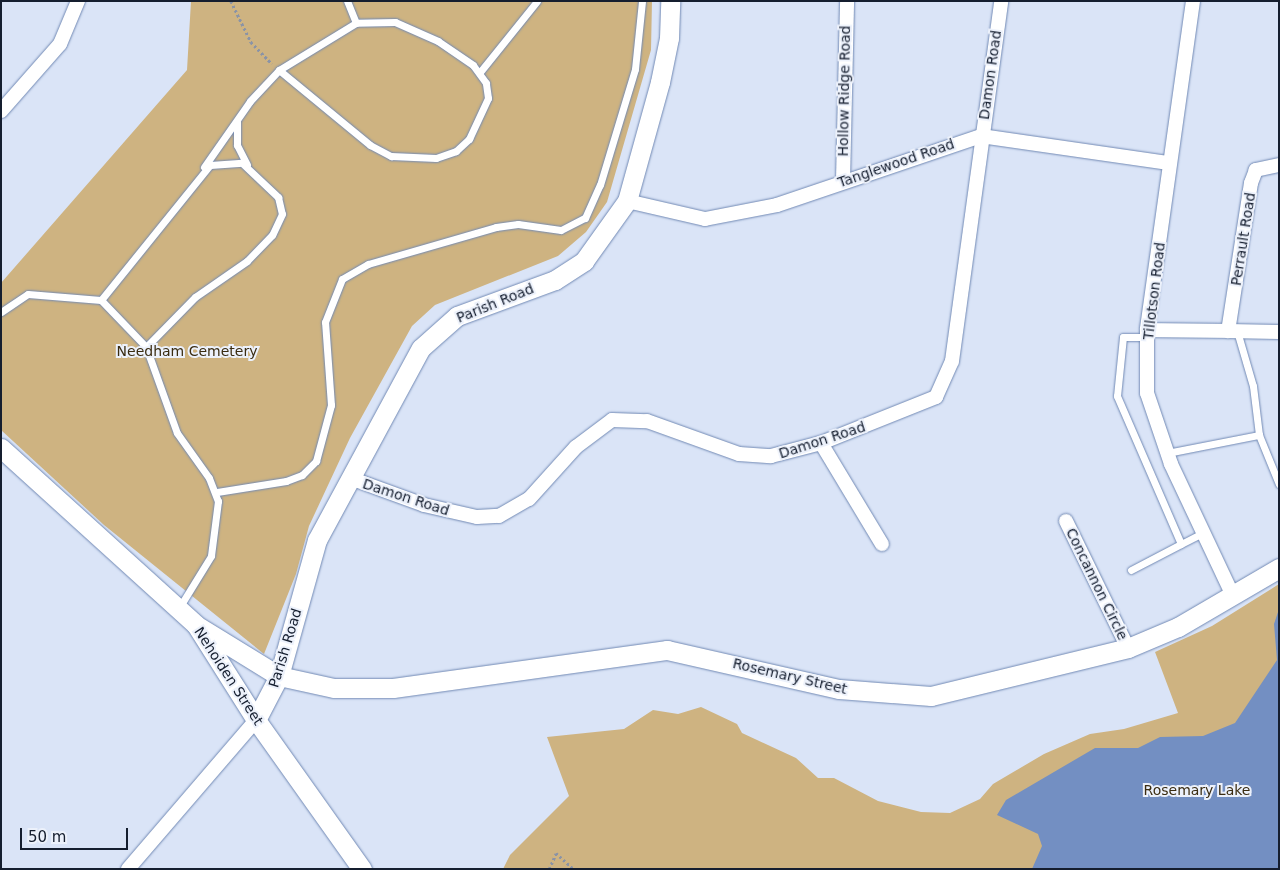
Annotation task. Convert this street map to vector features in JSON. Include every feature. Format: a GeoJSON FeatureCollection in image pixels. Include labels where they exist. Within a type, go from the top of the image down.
{"type":"FeatureCollection","features":[{"type":"Feature","properties":{"kind":"street"},"geometry":{"type":"LineString","coordinates":[[1,111],[60,44],[78,1]]}},
{"type":"Feature","properties":{"kind":"street","name":"Parish Road"},"geometry":{"type":"LineString","coordinates":[[256,720],[280,676],[313,551],[350,478],[421,348],[442,327],[555,280],[584,261],[627,201],[660,82],[669,38],[670,1]]}},
{"type":"Feature","properties":{"kind":"street","name":"Hollow Ridge Road"},"geometry":{"type":"LineString","coordinates":[[843,181],[846,1]]}},
{"type":"Feature","properties":{"kind":"street","name":"Damon Road"},"geometry":{"type":"LineString","coordinates":[[350,478],[424,505],[491,516],[508,513],[529,499],[576,447],[612,420],[647,421],[749,456],[787,453],[821,443],[914,408],[936,396],[945,384],[1001,1]]}},
{"type":"Feature","properties":{"kind":"street","name":"Tillotson Road"},"geometry":{"type":"LineString","coordinates":[[1193,1],[1169,163],[1147,334],[1147,393],[1166,453],[1233,596]]}},
{"type":"Feature","properties":{"kind":"street","name":"Tanglewood Road"},"geometry":{"type":"LineString","coordinates":[[627,201],[705,219],[777,204],[981,136],[1169,163]]}},
{"type":"Feature","properties":{"kind":"street","name":"Perrault Road"},"geometry":{"type":"LineString","coordinates":[[1232,331],[1254,177],[1256,170],[1279,165]]}},
{"type":"Feature","properties":{"kind":"street"},"geometry":{"type":"LineString","coordinates":[[1147,334],[1232,331],[1279,332]]}},
{"type":"Feature","properties":{"kind":"street"},"geometry":{"type":"LineString","coordinates":[[821,443],[882,544]]}},
{"type":"Feature","properties":{"kind":"street","name":"Nehoiden Street"},"geometry":{"type":"LineString","coordinates":[[1,448],[196,625],[256,720],[362,869]]}},
{"type":"Feature","properties":{"kind":"street","name":"Concannon Circle"},"geometry":{"type":"LineString","coordinates":[[1066,521],[1128,648]]}},
{"type":"Feature","properties":{"kind":"street","name":"Rosemary Street"},"geometry":{"type":"LineString","coordinates":[[196,625],[280,676],[334,688],[393,688],[586,657],[667,650],[839,689],[931,696],[1128,648],[1178,627],[1279,568]]}},
{"type":"Feature","properties":{"kind":"street"},"geometry":{"type":"LineString","coordinates":[[128,869],[256,720]]}},
{"type":"Feature","properties":{"kind":"lane"},"geometry":{"type":"LineString","coordinates":[[347,1],[356,23]]}},
{"type":"Feature","properties":{"kind":"lane"},"geometry":{"type":"LineString","coordinates":[[480,72],[537,1]]}},
{"type":"Feature","properties":{"kind":"lane"},"geometry":{"type":"LineString","coordinates":[[217,492],[286,481],[302,474],[316,461],[330,406],[325,322],[342,279],[368,264],[503,226],[560,230],[585,218],[600,185],[633,78],[643,27],[642,1]]}},
{"type":"Feature","properties":{"kind":"lane"},"geometry":{"type":"LineString","coordinates":[[101,300],[201,171],[237,119],[279,70],[356,23],[395,22],[455,51],[480,72],[488,98],[480,123],[456,151],[426,160],[380,152],[279,70]]}},
{"type":"Feature","properties":{"kind":"lane"},"geometry":{"type":"LineString","coordinates":[[146,347],[195,297],[247,260],[277,226],[282,214],[278,197],[251,169],[239,153],[237,119]]}},
{"type":"Feature","properties":{"kind":"lane"},"geometry":{"type":"LineString","coordinates":[[201,171],[230,161],[251,169]]}},
{"type":"Feature","properties":{"kind":"lane"},"geometry":{"type":"LineString","coordinates":[[1,312],[28,294],[101,300],[146,347],[177,433],[217,492],[218,521],[211,556],[179,609]]}},
{"type":"Feature","properties":{"kind":"lane"},"geometry":{"type":"LineString","coordinates":[[1232,331],[1254,386],[1259,435],[1279,484]]}},
{"type":"Feature","properties":{"kind":"lane"},"geometry":{"type":"LineString","coordinates":[[1147,334],[1123,337],[1117,396],[1181,544]]}},
{"type":"Feature","properties":{"kind":"lane"},"geometry":{"type":"LineString","coordinates":[[1166,453],[1259,435]]}},
{"type":"Feature","properties":{"kind":"lane"},"geometry":{"type":"LineString","coordinates":[[1131,570],[1203,533]]}},
{"type":"Feature","properties":{"kind":"path"},"geometry":{"type":"LineString","coordinates":[[231,1],[251,42],[279,70]]}},
{"type":"Feature","properties":{"kind":"path"},"geometry":{"type":"LineString","coordinates":[[549,869],[556,852],[574,869]]}},
{"type":"Feature","properties":{"kind":"green space","name":"Needham Cemetery"},"geometry":{"type":"Polygon","coordinates":[[[191,1],[652,1],[651,50],[607,202],[586,232],[558,256],[435,305],[412,326],[350,438],[309,526],[296,574],[264,654],[104,525],[1,430],[1,283],[187,70],[191,1]]]}},
{"type":"Feature","properties":{"kind":"green space","name":"Rosemary Lake"},"geometry":{"type":"Polygon","coordinates":[[[1279,584],[1279,869],[503,869],[510,855],[569,796],[547,737],[624,729],[653,710],[678,714],[701,707],[737,724],[742,733],[796,758],[818,778],[834,778],[878,801],[921,812],[950,813],[980,799],[993,784],[1044,754],[1090,734],[1124,729],[1178,713],[1155,652],[1212,626],[1279,584]]]}},
{"type":"Feature","properties":{"kind":"water","name":"Rosemary Lake"},"geometry":{"type":"Polygon","coordinates":[[[1279,609],[1279,869],[1032,869],[1042,846],[1038,834],[997,815],[1006,800],[1095,748],[1138,748],[1160,737],[1203,736],[1235,723],[1277,660],[1274,624],[1279,609]]]}}]}
